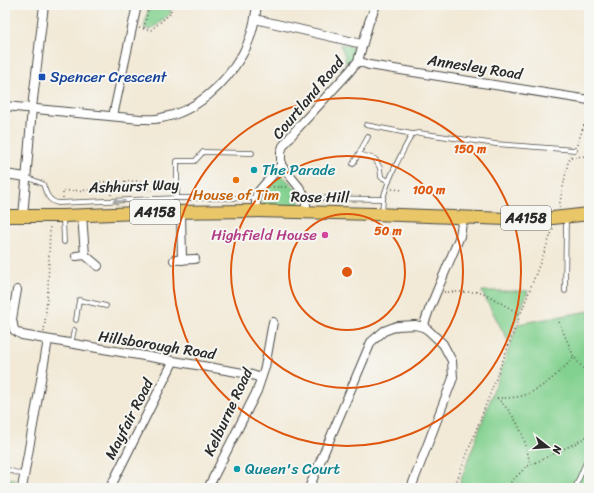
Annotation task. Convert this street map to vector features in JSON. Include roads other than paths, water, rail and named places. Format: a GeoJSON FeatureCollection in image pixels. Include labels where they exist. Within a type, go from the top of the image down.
{"type":"FeatureCollection","features":[{"type":"Feature","properties":{"kind":"main road","name":"Rose Hill"},"geometry":{"type":"LineString","coordinates":[[23,216],[50,220],[63,216],[82,215],[256,211],[507,219],[562,213],[589,214]]}},
{"type":"Feature","properties":{"kind":"main road","name":"A4158"},"geometry":{"type":"LineString","coordinates":[[5,216],[23,216]]}},
{"type":"Feature","properties":{"kind":"street"},"geometry":{"type":"LineString","coordinates":[[23,216],[32,108],[44,5]]}},
{"type":"Feature","properties":{"kind":"street"},"geometry":{"type":"LineString","coordinates":[[113,116],[137,5]]}},
{"type":"Feature","properties":{"kind":"street"},"geometry":{"type":"LineString","coordinates":[[5,106],[140,119],[161,118],[182,112],[206,97],[227,77],[243,54],[255,20],[257,5]]}},
{"type":"Feature","properties":{"kind":"street","name":"Courtland Road"},"geometry":{"type":"LineString","coordinates":[[282,166],[281,152],[283,146],[294,131],[349,72],[358,60],[376,5]]}},
{"type":"Feature","properties":{"kind":"street"},"geometry":{"type":"LineString","coordinates":[[255,20],[362,44]]}},
{"type":"Feature","properties":{"kind":"street","name":"Annesley Road"},"geometry":{"type":"LineString","coordinates":[[358,60],[369,65],[589,100]]}},
{"type":"Feature","properties":{"kind":"street"},"geometry":{"type":"LineString","coordinates":[[256,211],[256,198],[261,186],[282,166],[306,198],[306,212]]}},
{"type":"Feature","properties":{"kind":"street"},"geometry":{"type":"LineString","coordinates":[[5,174],[26,178]]}},
{"type":"Feature","properties":{"kind":"street"},"geometry":{"type":"LineString","coordinates":[[181,212],[178,260],[195,259]]}},
{"type":"Feature","properties":{"kind":"street"},"geometry":{"type":"LineString","coordinates":[[82,215],[85,255],[98,266]]}},
{"type":"Feature","properties":{"kind":"street"},"geometry":{"type":"LineString","coordinates":[[423,327],[460,236],[463,217]]}},
{"type":"Feature","properties":{"kind":"street"},"geometry":{"type":"LineString","coordinates":[[76,256],[85,255]]}},
{"type":"Feature","properties":{"kind":"street","name":"Hillsborough Road"},"geometry":{"type":"LineString","coordinates":[[17,290],[12,319],[14,330],[22,335],[249,374],[261,378]]}},
{"type":"Feature","properties":{"kind":"street","name":"Kelburne Road"},"geometry":{"type":"LineString","coordinates":[[208,488],[257,391],[265,367],[273,322]]}},
{"type":"Feature","properties":{"kind":"street"},"geometry":{"type":"LineString","coordinates":[[308,488],[371,342],[384,331],[397,326],[415,325],[428,330],[443,344],[452,361],[453,378],[411,488]]}},
{"type":"Feature","properties":{"kind":"street"},"geometry":{"type":"LineString","coordinates":[[22,488],[45,340]]}},
{"type":"Feature","properties":{"kind":"street","name":"Mayfair Road"},"geometry":{"type":"LineString","coordinates":[[110,488],[173,362]]}},
{"type":"Feature","properties":{"kind":"lane"},"geometry":{"type":"LineString","coordinates":[[366,125],[412,134],[419,133],[496,144],[576,150]]}},
{"type":"Feature","properties":{"kind":"lane"},"geometry":{"type":"LineString","coordinates":[[382,214],[383,199],[389,181],[398,158],[412,134]]}},
{"type":"Feature","properties":{"kind":"lane"},"geometry":{"type":"LineString","coordinates":[[353,164],[368,137]]}},
{"type":"Feature","properties":{"kind":"lane"},"geometry":{"type":"LineString","coordinates":[[177,198],[178,161],[195,161],[203,152],[252,153]]}},
{"type":"Feature","properties":{"kind":"lane"},"geometry":{"type":"LineString","coordinates":[[359,154],[375,159],[380,168],[381,177],[389,181]]}},
{"type":"Feature","properties":{"kind":"lane","name":"Ashhurst Way"},"geometry":{"type":"LineString","coordinates":[[26,178],[42,184],[49,199],[58,203],[177,198],[256,198]]}},
{"type":"Feature","properties":{"kind":"lane"},"geometry":{"type":"LineString","coordinates":[[306,198],[383,199]]}},
{"type":"Feature","properties":{"kind":"lane"},"geometry":{"type":"LineString","coordinates":[[562,213],[565,291]]}},
{"type":"Feature","properties":{"kind":"lane"},"geometry":{"type":"LineString","coordinates":[[63,216],[64,242]]}},
{"type":"Feature","properties":{"kind":"lane"},"geometry":{"type":"LineString","coordinates":[[76,320],[79,300],[106,306]]}},
{"type":"Feature","properties":{"kind":"lane"},"geometry":{"type":"LineString","coordinates":[[71,344],[74,330]]}},
{"type":"Feature","properties":{"kind":"lane"},"geometry":{"type":"LineString","coordinates":[[575,488],[589,455]]}},
{"type":"Feature","properties":{"kind":"lane"},"geometry":{"type":"LineString","coordinates":[[5,469],[24,475]]}},
{"type":"Feature","properties":{"kind":"place","name":"Spencer Crescent"},"geometry":{"type":"Point","coordinates":[42,77]}},
{"type":"Feature","properties":{"kind":"place","name":"The Parade"},"geometry":{"type":"Point","coordinates":[254,170]}},
{"type":"Feature","properties":{"kind":"place","name":"House of Tim"},"geometry":{"type":"Point","coordinates":[236,180]}},
{"type":"Feature","properties":{"kind":"place","name":"Highfield House"},"geometry":{"type":"Point","coordinates":[325,235]}},
{"type":"Feature","properties":{"kind":"place","name":"Queen's Court"},"geometry":{"type":"Point","coordinates":[237,469]}}]}
